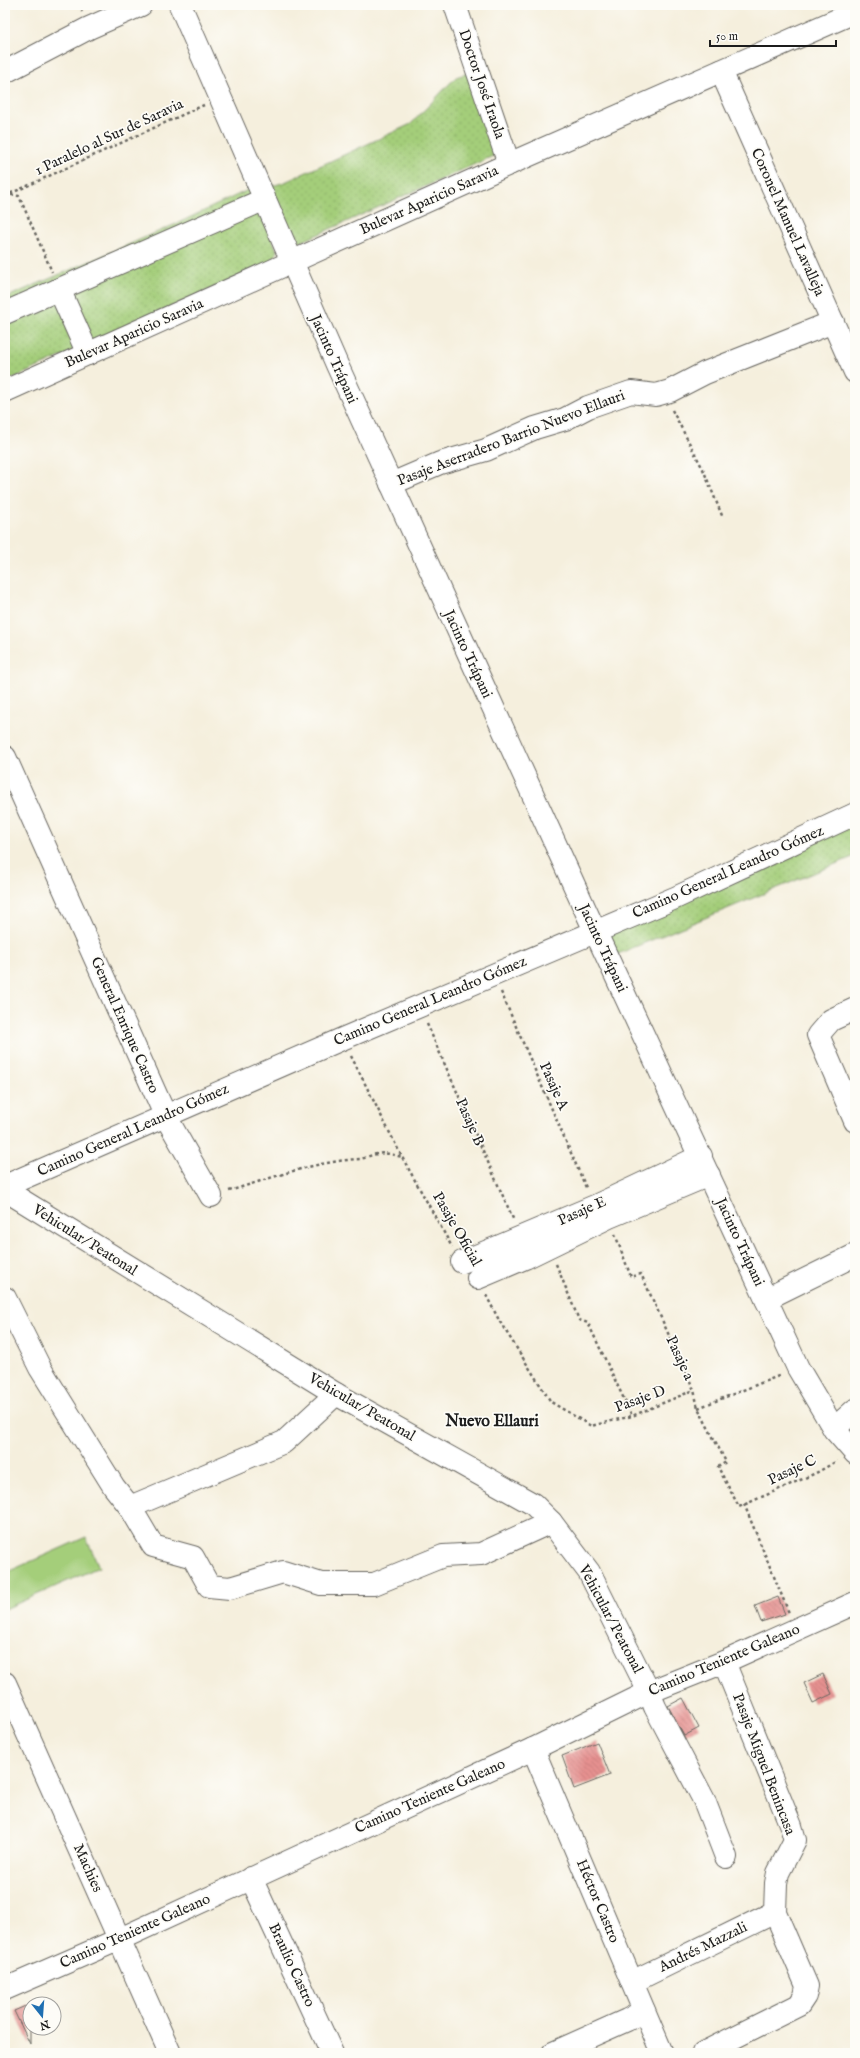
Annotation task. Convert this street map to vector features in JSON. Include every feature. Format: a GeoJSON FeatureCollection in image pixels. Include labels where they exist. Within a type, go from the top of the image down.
{"type":"FeatureCollection","features":[{"type":"Feature","properties":{"kind":"street"},"geometry":{"type":"LineString","coordinates":[[5,72],[89,28],[141,5]]}},
{"type":"Feature","properties":{"kind":"street","name":"Jacinto Trápani"},"geometry":{"type":"LineString","coordinates":[[180,5],[221,97],[263,200],[391,484],[595,931],[798,1368],[834,1429],[854,1452]]}},
{"type":"Feature","properties":{"kind":"street","name":"Doctor José Iraola"},"geometry":{"type":"LineString","coordinates":[[455,5],[509,164]]}},
{"type":"Feature","properties":{"kind":"street","name":"Bulevar Aparicio Saravia"},"geometry":{"type":"LineString","coordinates":[[5,391],[509,164],[855,12]]}},
{"type":"Feature","properties":{"kind":"street","name":"Coronel Manuel Lavalleja"},"geometry":{"type":"LineString","coordinates":[[721,72],[855,372]]}},
{"type":"Feature","properties":{"kind":"street"},"geometry":{"type":"LineString","coordinates":[[5,313],[263,200]]}},
{"type":"Feature","properties":{"kind":"street"},"geometry":{"type":"LineString","coordinates":[[60,289],[88,354]]}},
{"type":"Feature","properties":{"kind":"street","name":"Pasaje Aserradero Barrio Nuevo Ellauri"},"geometry":{"type":"LineString","coordinates":[[391,484],[440,463],[486,450],[535,428],[565,419],[588,407],[631,392],[656,395],[663,393],[705,373],[833,322]]}},
{"type":"Feature","properties":{"kind":"street","name":"General Enrique Castro"},"geometry":{"type":"LineString","coordinates":[[5,757],[166,1117],[211,1196]]}},
{"type":"Feature","properties":{"kind":"street","name":"Camino General Leandro Gómez"},"geometry":{"type":"LineString","coordinates":[[5,1186],[166,1117],[342,1038],[675,898],[855,814]]}},
{"type":"Feature","properties":{"kind":"street"},"geometry":{"type":"LineString","coordinates":[[855,1009],[831,1020],[818,1035],[855,1121]]}},
{"type":"Feature","properties":{"kind":"street","name":"Pasaje E"},"geometry":{"type":"LineString","coordinates":[[478,1278],[523,1248],[705,1165]]}},
{"type":"Feature","properties":{"kind":"street","name":"Vehicular/ Peatonal"},"geometry":{"type":"LineString","coordinates":[[5,1190],[336,1394],[533,1504],[551,1522],[589,1572],[655,1707],[704,1800],[726,1857]]}},
{"type":"Feature","properties":{"kind":"street","name":"Pasaje E"},"geometry":{"type":"LineString","coordinates":[[462,1262],[523,1248],[553,1245],[602,1212]]}},
{"type":"Feature","properties":{"kind":"street","name":"Jacinto Trápani"},"geometry":{"type":"LineString","coordinates":[[766,1299],[855,1255]]}},
{"type":"Feature","properties":{"kind":"street"},"geometry":{"type":"LineString","coordinates":[[5,1298],[40,1368],[114,1487],[130,1507],[153,1546],[193,1556],[209,1586],[230,1588],[283,1572],[321,1584],[374,1584],[444,1556],[481,1554],[551,1522]]}},
{"type":"Feature","properties":{"kind":"street"},"geometry":{"type":"LineString","coordinates":[[130,1507],[284,1442],[336,1394]]}},
{"type":"Feature","properties":{"kind":"street"},"geometry":{"type":"LineString","coordinates":[[834,1429],[855,1410]]}},
{"type":"Feature","properties":{"kind":"street","name":"Camino Teniente Galeano"},"geometry":{"type":"LineString","coordinates":[[5,1989],[120,1939],[533,1749],[649,1692],[724,1662],[855,1603]]}},
{"type":"Feature","properties":{"kind":"street","name":"Pasaje Miguel Benincasa"},"geometry":{"type":"LineString","coordinates":[[724,1662],[791,1826],[795,1840],[778,1873],[776,1883],[775,1912]]}},
{"type":"Feature","properties":{"kind":"street","name":"Machies"},"geometry":{"type":"LineString","coordinates":[[5,1683],[170,2053]]}},
{"type":"Feature","properties":{"kind":"street","name":"Héctor Castro"},"geometry":{"type":"LineString","coordinates":[[533,1749],[662,2053]]}},
{"type":"Feature","properties":{"kind":"street","name":"Braulio Castro"},"geometry":{"type":"LineString","coordinates":[[251,1878],[332,2053]]}},
{"type":"Feature","properties":{"kind":"street"},"geometry":{"type":"LineString","coordinates":[[703,2053],[799,2005],[805,1996],[807,1986],[775,1912]]}},
{"type":"Feature","properties":{"kind":"street","name":"Andrés Mazzali"},"geometry":{"type":"LineString","coordinates":[[632,1982],[775,1912]]}},
{"type":"Feature","properties":{"kind":"street"},"geometry":{"type":"LineString","coordinates":[[553,2053],[644,2011]]}},
{"type":"Feature","properties":{"kind":"path","name":"1 Paralelo al Sur de Saravia"},"geometry":{"type":"LineString","coordinates":[[5,195],[9,195],[221,97]]}},
{"type":"Feature","properties":{"kind":"path"},"geometry":{"type":"LineString","coordinates":[[9,195],[19,196],[60,289]]}},
{"type":"Feature","properties":{"kind":"path"},"geometry":{"type":"LineString","coordinates":[[663,393],[703,469],[723,518]]}},
{"type":"Feature","properties":{"kind":"path","name":"Pasaje A"},"geometry":{"type":"LineString","coordinates":[[493,974],[602,1212]]}},
{"type":"Feature","properties":{"kind":"path","name":"Pasaje B"},"geometry":{"type":"LineString","coordinates":[[419,1006],[523,1248]]}},
{"type":"Feature","properties":{"kind":"path","name":"Pasaje Oficial"},"geometry":{"type":"LineString","coordinates":[[342,1038],[402,1157],[447,1239],[462,1262]]}},
{"type":"Feature","properties":{"kind":"path"},"geometry":{"type":"LineString","coordinates":[[211,1196],[317,1164],[351,1158],[361,1159],[378,1154],[391,1154],[402,1157]]}},
{"type":"Feature","properties":{"kind":"path","name":"Pasaje a"},"geometry":{"type":"LineString","coordinates":[[602,1212],[631,1277],[641,1274],[694,1390],[698,1408],[726,1462],[718,1467],[739,1507]]}},
{"type":"Feature","properties":{"kind":"path"},"geometry":{"type":"LineString","coordinates":[[553,1245],[557,1268],[579,1320],[588,1323],[632,1416]]}},
{"type":"Feature","properties":{"kind":"path","name":"Pasaje Oficial"},"geometry":{"type":"LineString","coordinates":[[478,1278],[500,1322],[551,1402],[591,1426]]}},
{"type":"Feature","properties":{"kind":"path"},"geometry":{"type":"LineString","coordinates":[[698,1408],[798,1368]]}},
{"type":"Feature","properties":{"kind":"path","name":"Pasaje D"},"geometry":{"type":"LineString","coordinates":[[591,1426],[632,1416],[694,1390]]}},
{"type":"Feature","properties":{"kind":"path","name":"Pasaje C"},"geometry":{"type":"LineString","coordinates":[[739,1507],[816,1472],[854,1452]]}},
{"type":"Feature","properties":{"kind":"path"},"geometry":{"type":"LineString","coordinates":[[744,1504],[789,1614]]}},
{"type":"Feature","properties":{"kind":"green space"},"geometry":{"type":"Polygon","coordinates":[[[468,73],[496,152],[493,156],[301,242],[294,241],[269,187],[285,182],[411,124],[456,77],[468,73]]]}},
{"type":"Feature","properties":{"kind":"green space"},"geometry":{"type":"Polygon","coordinates":[[[250,189],[277,250],[276,255],[271,262],[5,382],[5,298],[176,224],[250,189]]]}},
{"type":"Feature","properties":{"kind":"green space"},"geometry":{"type":"Polygon","coordinates":[[[855,814],[855,856],[608,958],[595,931],[855,814]]]}},
{"type":"Feature","properties":{"kind":"green space"},"geometry":{"type":"Polygon","coordinates":[[[86,1537],[99,1567],[5,1609],[5,1573],[86,1537]]]}},
{"type":"Feature","properties":{"kind":"building"},"geometry":{"type":"Polygon","coordinates":[[[778,1597],[785,1614],[761,1622],[755,1606],[778,1597]]]}},
{"type":"Feature","properties":{"kind":"building"},"geometry":{"type":"Polygon","coordinates":[[[823,1674],[832,1694],[813,1703],[804,1683],[823,1674]]]}},
{"type":"Feature","properties":{"kind":"building"},"geometry":{"type":"Polygon","coordinates":[[[683,1698],[699,1728],[684,1736],[668,1706],[683,1698]]]}},
{"type":"Feature","properties":{"kind":"building"},"geometry":{"type":"Polygon","coordinates":[[[597,1742],[610,1775],[574,1789],[562,1756],[597,1742]]]}},
{"type":"Feature","properties":{"kind":"building"},"geometry":{"type":"Polygon","coordinates":[[[22,2008],[22,2028],[14,2011],[22,2008]]]}},
{"type":"Feature","properties":{"kind":"building"},"geometry":{"type":"Polygon","coordinates":[[[26,2036],[30,2036],[30,2044],[26,2036]]]}},
{"type":"Feature","properties":{"kind":"district","name":"Nuevo Ellauri"},"geometry":{"type":"Point","coordinates":[492,1422]}}]}
